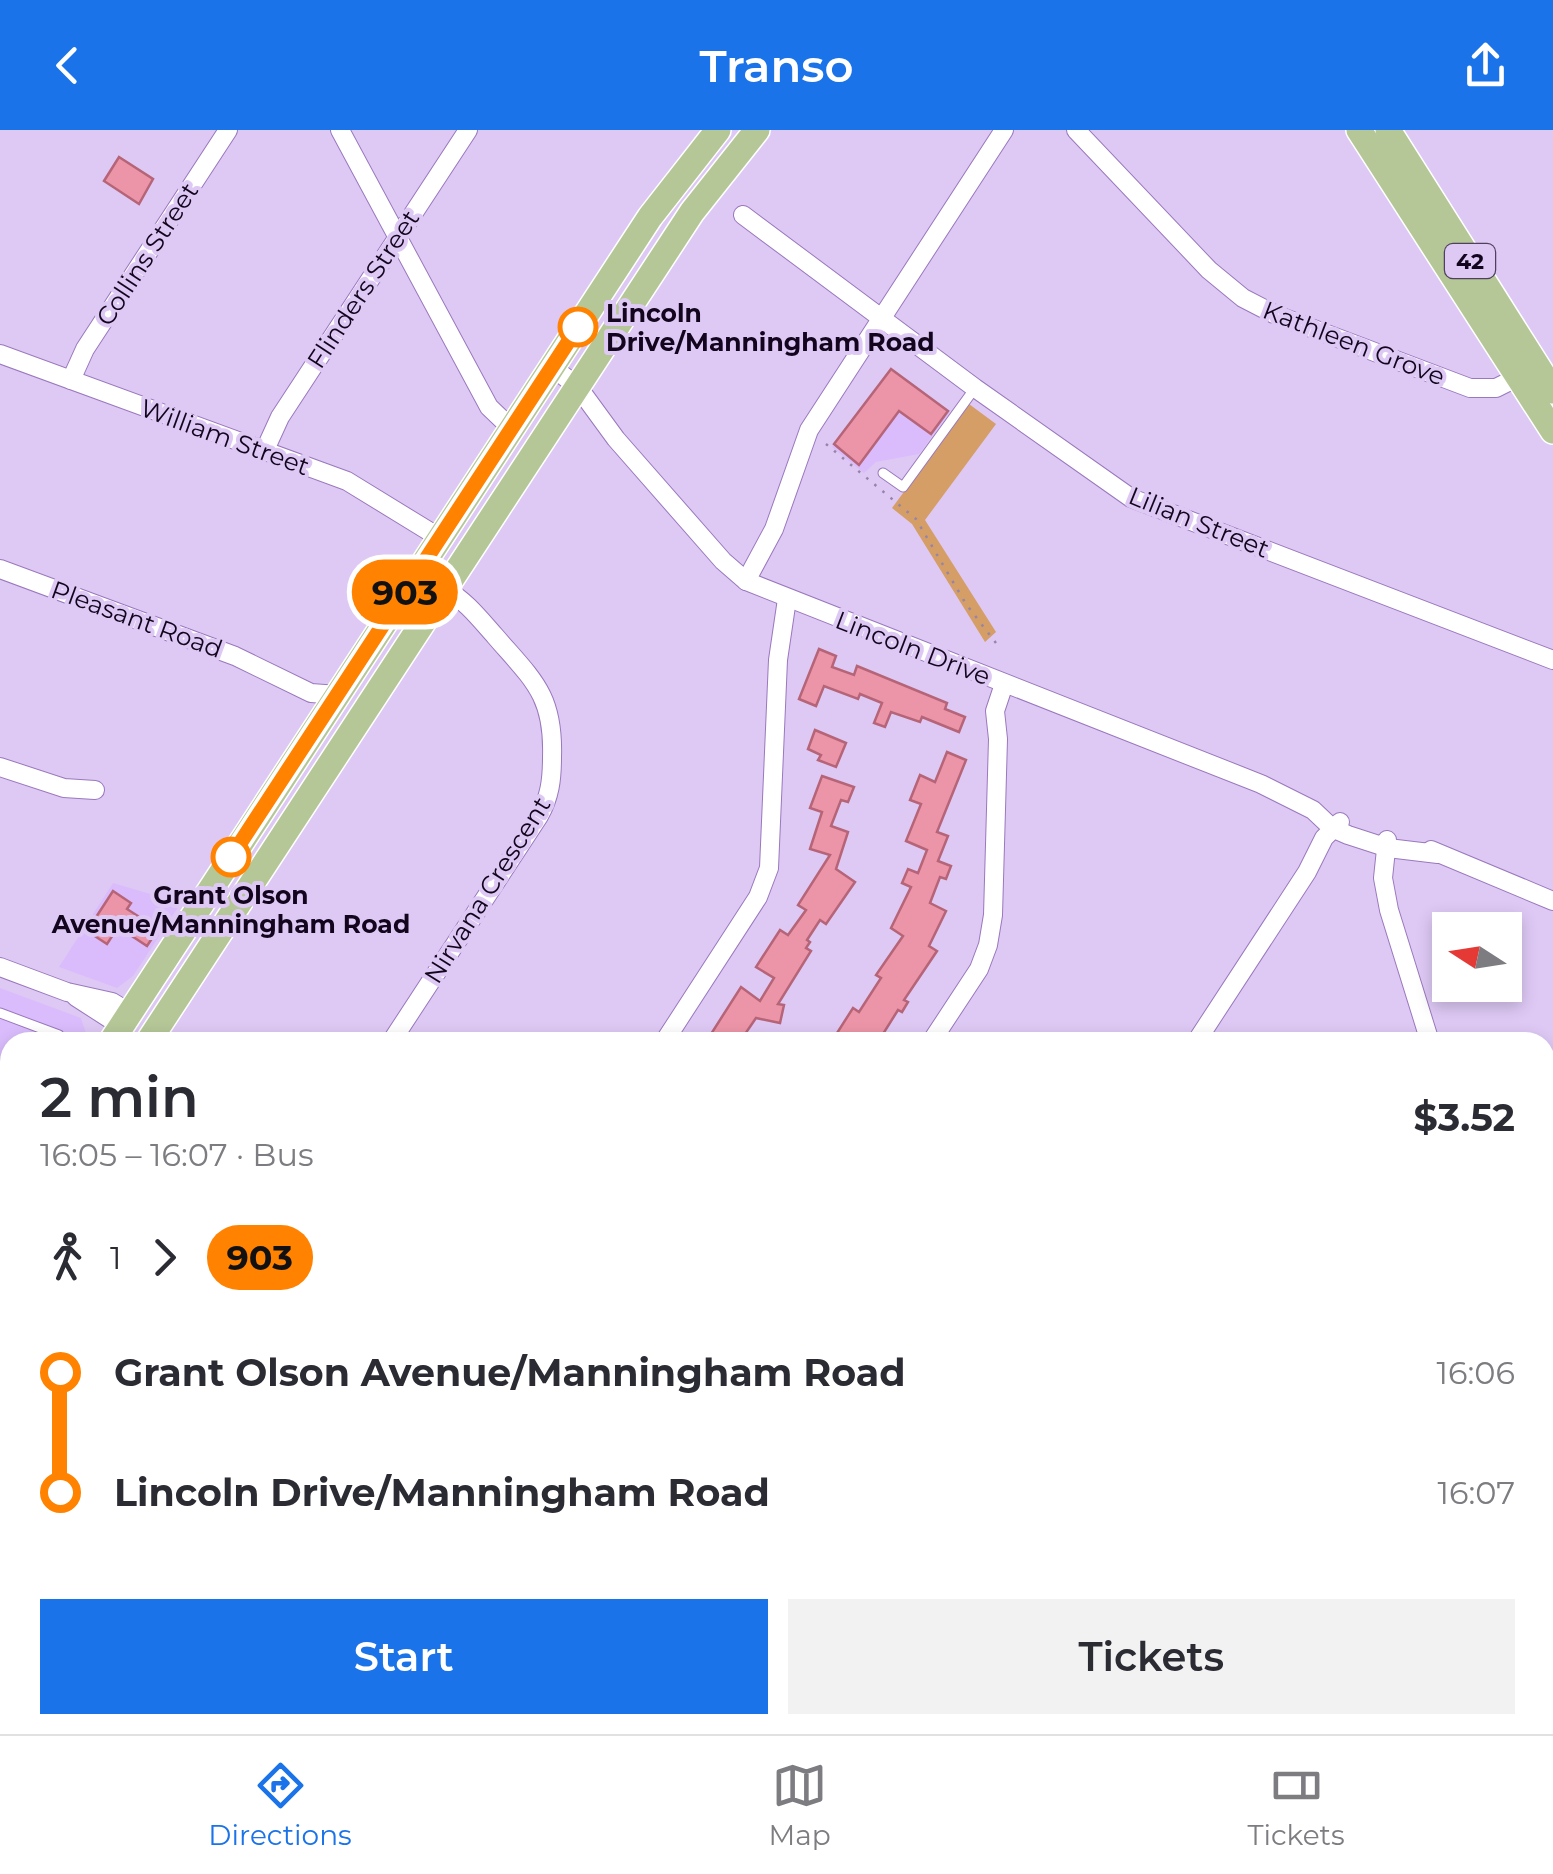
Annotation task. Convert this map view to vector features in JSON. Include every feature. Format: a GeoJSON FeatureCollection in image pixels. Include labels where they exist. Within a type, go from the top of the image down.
{"type":"FeatureCollection","features":[{"type":"Feature","properties":{"kind":"main road"},"geometry":{"type":"LineString","coordinates":[[121,1027],[650,217],[718,130]]}},
{"type":"Feature","properties":{"kind":"main road"},"geometry":{"type":"LineString","coordinates":[[154,1032],[692,212],[757,130]]}},
{"type":"Feature","properties":{"kind":"main road","name":"42"},"geometry":{"type":"LineString","coordinates":[[1359,130],[1528,371],[1553,391]]}},
{"type":"Feature","properties":{"kind":"main road","name":"42"},"geometry":{"type":"LineString","coordinates":[[1388,130],[1528,371],[1553,431]]}},
{"type":"Feature","properties":{"kind":"main road"},"geometry":{"type":"LineString","coordinates":[[323,718],[343,716],[383,659],[423,622]]}},
{"type":"Feature","properties":{"kind":"street","name":"Collins Street"},"geometry":{"type":"LineString","coordinates":[[70,380],[85,349],[228,130]]}},
{"type":"Feature","properties":{"kind":"street"},"geometry":{"type":"LineString","coordinates":[[340,130],[489,406],[512,429]]}},
{"type":"Feature","properties":{"kind":"street","name":"Flinders Street"},"geometry":{"type":"LineString","coordinates":[[264,452],[280,416],[468,130]]}},
{"type":"Feature","properties":{"kind":"street"},"geometry":{"type":"LineString","coordinates":[[752,584],[809,430],[1004,130]]}},
{"type":"Feature","properties":{"kind":"street","name":"Kathleen Grove"},"geometry":{"type":"LineString","coordinates":[[1076,130],[1210,270],[1242,298],[1274,314],[1470,388],[1496,388],[1528,371]]}},
{"type":"Feature","properties":{"kind":"street","name":"Lilian Street"},"geometry":{"type":"LineString","coordinates":[[743,215],[1132,498],[1553,660]]}},
{"type":"Feature","properties":{"kind":"street","name":"William Street"},"geometry":{"type":"LineString","coordinates":[[0,354],[360,487],[440,538]]}},
{"type":"Feature","properties":{"kind":"street","name":"Lincoln Drive"},"geometry":{"type":"LineString","coordinates":[[552,366],[723,561],[752,584],[1261,784],[1312,799],[1337,826],[1385,844],[1412,840],[1553,900]]}},
{"type":"Feature","properties":{"kind":"street","name":"Pleasant Road"},"geometry":{"type":"LineString","coordinates":[[0,569],[235,656],[311,692],[338,695]]}},
{"type":"Feature","properties":{"kind":"street","name":"Nirvana Crescent"},"geometry":{"type":"LineString","coordinates":[[398,1032],[539,816],[550,786],[553,730],[544,699],[528,674],[466,602],[445,589]]}},
{"type":"Feature","properties":{"kind":"street"},"geometry":{"type":"LineString","coordinates":[[671,1032],[758,898],[769,868],[782,597]]}},
{"type":"Feature","properties":{"kind":"street","name":"Pleasant Road"},"geometry":{"type":"LineString","coordinates":[[271,675],[323,718]]}},
{"type":"Feature","properties":{"kind":"street"},"geometry":{"type":"LineString","coordinates":[[937,1032],[979,968],[992,930],[998,740],[995,711],[1010,686]]}},
{"type":"Feature","properties":{"kind":"street"},"geometry":{"type":"LineString","coordinates":[[0,766],[64,788],[95,790]]}},
{"type":"Feature","properties":{"kind":"street"},"geometry":{"type":"LineString","coordinates":[[1203,1032],[1337,826]]}},
{"type":"Feature","properties":{"kind":"street"},"geometry":{"type":"LineString","coordinates":[[1385,844],[1383,870],[1389,910],[1427,1032]]}},
{"type":"Feature","properties":{"kind":"street"},"geometry":{"type":"LineString","coordinates":[[0,967],[67,992],[121,1027]]}},
{"type":"Feature","properties":{"kind":"lane"},"geometry":{"type":"LineString","coordinates":[[883,473],[904,487],[976,388]]}},
{"type":"Feature","properties":{"kind":"lane"},"geometry":{"type":"LineString","coordinates":[[0,1013],[54,1032]]}},
{"type":"Feature","properties":{"kind":"path"},"geometry":{"type":"LineString","coordinates":[[826,444],[916,520],[966,604],[999,647]]}},
{"type":"Feature","properties":{"kind":"shaded area"},"geometry":{"type":"Polygon","coordinates":[[[891,369],[950,412],[919,454],[876,462],[864,473],[832,447],[891,369]]]}},
{"type":"Feature","properties":{"kind":"shaded area"},"geometry":{"type":"Polygon","coordinates":[[[969,404],[996,424],[925,520],[996,632],[985,642],[912,524],[892,508],[969,404]]]}},
{"type":"Feature","properties":{"kind":"shaded area"},"geometry":{"type":"Polygon","coordinates":[[[113,883],[181,903],[133,976],[117,988],[59,967],[113,883]]]}},
{"type":"Feature","properties":{"kind":"shaded area"},"geometry":{"type":"Polygon","coordinates":[[[0,988],[81,1018],[86,1032],[0,1032],[0,988]]]}},
{"type":"Feature","properties":{"kind":"building"},"geometry":{"type":"Polygon","coordinates":[[[119,157],[153,179],[139,204],[104,181],[119,157]]]}},
{"type":"Feature","properties":{"kind":"building"},"geometry":{"type":"Polygon","coordinates":[[[891,369],[948,411],[931,434],[899,411],[859,465],[834,444],[891,369]]]}},
{"type":"Feature","properties":{"kind":"building"},"geometry":{"type":"Polygon","coordinates":[[[819,649],[836,656],[832,667],[854,675],[857,666],[947,703],[945,709],[965,717],[959,732],[922,717],[920,722],[891,712],[885,727],[874,723],[882,703],[824,686],[816,706],[799,699],[819,649]]]}},
{"type":"Feature","properties":{"kind":"building"},"geometry":{"type":"Polygon","coordinates":[[[815,730],[846,743],[836,767],[818,760],[821,755],[808,749],[815,730]]]}},
{"type":"Feature","properties":{"kind":"building"},"geometry":{"type":"Polygon","coordinates":[[[947,752],[966,760],[937,832],[948,836],[938,861],[951,866],[946,879],[940,877],[930,903],[946,911],[929,946],[937,951],[904,1000],[908,1002],[902,1012],[898,1010],[884,1032],[838,1032],[853,1008],[859,1012],[881,978],[876,975],[903,936],[891,928],[911,887],[902,883],[908,869],[918,873],[927,850],[906,841],[921,804],[910,800],[920,775],[935,782],[947,752]]]}},
{"type":"Feature","properties":{"kind":"building"},"geometry":{"type":"Polygon","coordinates":[[[822,776],[854,787],[848,802],[841,800],[831,826],[848,832],[836,869],[855,882],[826,924],[820,920],[807,940],[810,942],[806,948],[811,951],[778,1004],[784,1005],[780,1023],[756,1018],[746,1032],[712,1032],[741,987],[760,1001],[774,978],[756,967],[780,930],[788,935],[806,910],[798,905],[830,855],[810,849],[822,812],[810,808],[822,776]]]}},
{"type":"Feature","properties":{"kind":"building"},"geometry":{"type":"Polygon","coordinates":[[[113,891],[131,903],[127,909],[158,929],[147,946],[118,927],[107,944],[87,931],[113,891]]]}},
{"type":"Feature","properties":{"kind":"bus line","name":"903"},"geometry":{"type":"LineString","coordinates":[[231,857],[578,327]]}},
{"type":"Feature","properties":{"kind":"place","name":"Lincoln Drive/Manningham Road"},"geometry":{"type":"Point","coordinates":[578,327]}},
{"type":"Feature","properties":{"kind":"place","name":"Grant Olson Avenue/Manningham Road"},"geometry":{"type":"Point","coordinates":[231,857]}}]}
